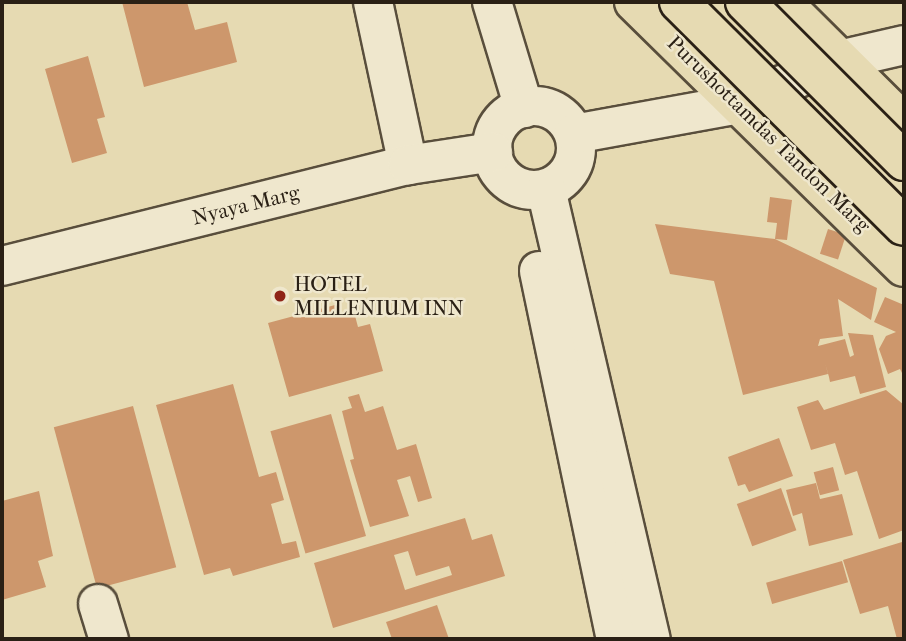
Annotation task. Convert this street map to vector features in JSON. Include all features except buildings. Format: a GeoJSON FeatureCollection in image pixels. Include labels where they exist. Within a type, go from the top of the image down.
{"type":"FeatureCollection","features":[{"type":"Feature","properties":{"kind":"main road","name":"Purushottamdas Tandon Marg"},"geometry":{"type":"LineString","coordinates":[[634,2],[904,267]]}},
{"type":"Feature","properties":{"kind":"main road"},"geometry":{"type":"LineString","coordinates":[[679,2],[904,226]]}},
{"type":"Feature","properties":{"kind":"main road"},"geometry":{"type":"LineString","coordinates":[[745,2],[904,161]]}},
{"type":"Feature","properties":{"kind":"main road"},"geometry":{"type":"LineString","coordinates":[[782,2],[904,123]]}},
{"type":"Feature","properties":{"kind":"street"},"geometry":{"type":"LineString","coordinates":[[373,2],[408,165]]}},
{"type":"Feature","properties":{"kind":"street"},"geometry":{"type":"LineString","coordinates":[[492,2],[524,108]]}},
{"type":"Feature","properties":{"kind":"street"},"geometry":{"type":"LineString","coordinates":[[574,134],[740,104],[839,60],[904,45]]}},
{"type":"Feature","properties":{"kind":"street"},"geometry":{"type":"LineString","coordinates":[[524,108],[554,111],[574,134],[574,162],[559,183],[534,188],[501,174],[493,152],[503,119],[524,108]]}},
{"type":"Feature","properties":{"kind":"street","name":"Nyaya Marg"},"geometry":{"type":"LineString","coordinates":[[2,266],[408,165],[493,152]]}},
{"type":"Feature","properties":{"kind":"street"},"geometry":{"type":"LineString","coordinates":[[534,188],[616,639]]}},
{"type":"Feature","properties":{"kind":"street"},"geometry":{"type":"LineString","coordinates":[[534,188],[651,639]]}},
{"type":"Feature","properties":{"kind":"street"},"geometry":{"type":"LineString","coordinates":[[98,604],[109,639]]}},
{"type":"Feature","properties":{"kind":"place","name":"HOTEL MILLENIUM INN"},"geometry":{"type":"Point","coordinates":[280,296]}}]}
